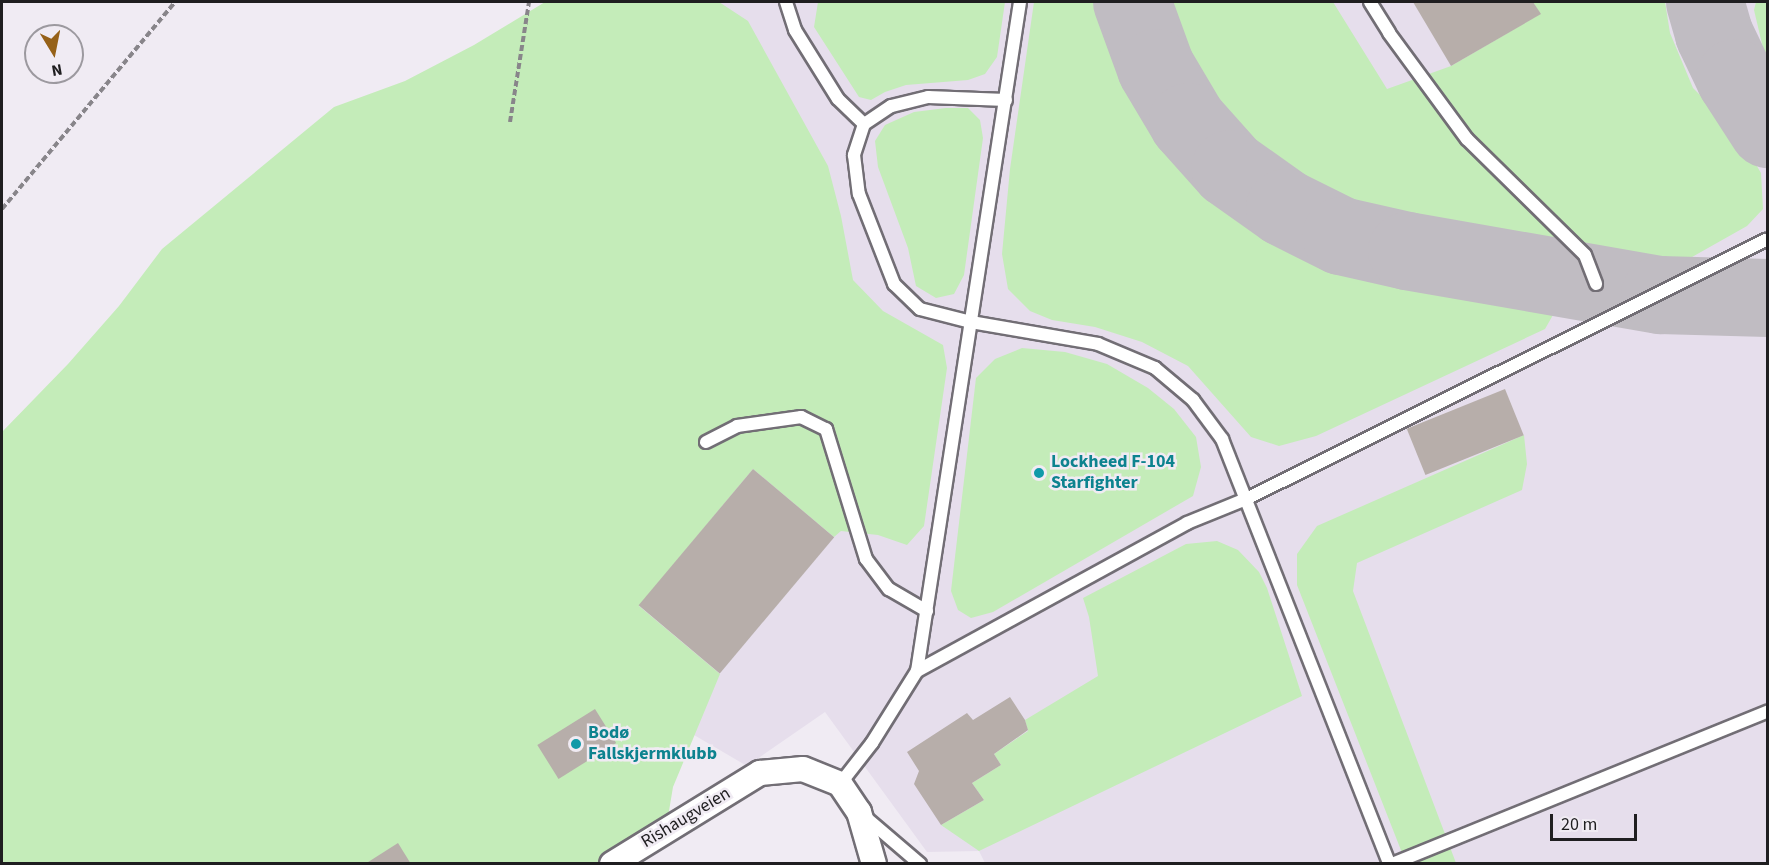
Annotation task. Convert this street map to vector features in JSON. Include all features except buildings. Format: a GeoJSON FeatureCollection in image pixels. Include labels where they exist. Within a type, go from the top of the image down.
{"type":"FeatureCollection","features":[{"type":"Feature","properties":{"kind":"street","name":"Rishaugveien"},"geometry":{"type":"LineString","coordinates":[[612,864],[760,773],[803,769],[840,784]]}},
{"type":"Feature","properties":{"kind":"street"},"geometry":{"type":"LineString","coordinates":[[840,784],[859,812],[873,864]]}},
{"type":"Feature","properties":{"kind":"lane"},"geometry":{"type":"LineString","coordinates":[[786,2],[795,30],[838,99],[864,124]]}},
{"type":"Feature","properties":{"kind":"lane"},"geometry":{"type":"LineString","coordinates":[[840,784],[872,743],[917,671],[1020,2]]}},
{"type":"Feature","properties":{"kind":"lane"},"geometry":{"type":"LineString","coordinates":[[1370,2],[1389,33],[1467,140],[1585,255],[1596,284]]}},
{"type":"Feature","properties":{"kind":"lane"},"geometry":{"type":"LineString","coordinates":[[1006,100],[928,97],[891,106],[864,124],[854,155],[859,194],[894,284],[920,309],[971,322],[1098,344],[1155,368],[1193,400],[1222,439],[1391,864],[1767,711]]}},
{"type":"Feature","properties":{"kind":"lane"},"geometry":{"type":"LineString","coordinates":[[917,671],[1187,523],[1246,500],[1767,239]]}},
{"type":"Feature","properties":{"kind":"lane"},"geometry":{"type":"LineString","coordinates":[[706,442],[737,426],[801,417],[826,429],[866,559],[890,589],[927,611]]}},
{"type":"Feature","properties":{"kind":"lane"},"geometry":{"type":"LineString","coordinates":[[859,812],[920,864]]}},
{"type":"Feature","properties":{"kind":"path"},"geometry":{"type":"LineString","coordinates":[[2,210],[175,2]]}},
{"type":"Feature","properties":{"kind":"path"},"geometry":{"type":"LineString","coordinates":[[510,122],[529,2]]}},
{"type":"Feature","properties":{"kind":"shaded area"},"geometry":{"type":"Polygon","coordinates":[[[651,2],[1767,2],[1767,863],[985,863],[979,851],[927,852],[825,712],[747,766],[554,653],[651,2]]]}},
{"type":"Feature","properties":{"kind":"green space"},"geometry":{"type":"Polygon","coordinates":[[[545,2],[719,2],[748,21],[828,166],[841,216],[853,280],[883,311],[943,345],[947,368],[924,526],[907,545],[878,535],[841,531],[834,537],[753,469],[639,606],[720,674],[673,787],[666,829],[612,863],[2,864],[2,432],[68,364],[119,306],[162,249],[334,107],[405,81],[474,45],[545,2]]]}},
{"type":"Feature","properties":{"kind":"green space"},"geometry":{"type":"Polygon","coordinates":[[[818,2],[1005,2],[997,57],[985,74],[968,80],[906,85],[885,92],[871,100],[859,97],[814,27],[818,2]]]}},
{"type":"Feature","properties":{"kind":"green space"},"geometry":{"type":"Polygon","coordinates":[[[1034,2],[1099,2],[1104,36],[1135,107],[1185,172],[1234,213],[1297,251],[1357,275],[1557,308],[1545,329],[1316,436],[1279,446],[1251,437],[1188,366],[1142,342],[1095,327],[1052,320],[1030,311],[1008,289],[1002,254],[1010,169],[1034,2]]]}},
{"type":"Feature","properties":{"kind":"green space"},"geometry":{"type":"Polygon","coordinates":[[[1165,2],[1333,2],[1387,89],[1451,66],[1540,14],[1533,2],[1665,2],[1670,33],[1693,88],[1736,131],[1761,173],[1763,209],[1747,226],[1669,270],[1377,217],[1312,193],[1270,164],[1224,119],[1196,76],[1178,38],[1165,2]]]}},
{"type":"Feature","properties":{"kind":"green space"},"geometry":{"type":"Polygon","coordinates":[[[1756,2],[1767,2],[1767,65],[1754,10],[1756,2]]]}},
{"type":"Feature","properties":{"kind":"green space"},"geometry":{"type":"Polygon","coordinates":[[[968,108],[980,120],[983,138],[964,275],[954,294],[936,298],[916,286],[908,248],[878,167],[875,141],[885,125],[914,112],[968,108]]]}},
{"type":"Feature","properties":{"kind":"green space"},"geometry":{"type":"Polygon","coordinates":[[[1022,348],[1065,352],[1107,364],[1148,388],[1174,409],[1196,437],[1201,467],[1193,496],[993,612],[971,618],[958,610],[951,591],[976,378],[995,359],[1022,348]]]}},
{"type":"Feature","properties":{"kind":"green space"},"geometry":{"type":"Polygon","coordinates":[[[1524,435],[1527,464],[1522,490],[1357,563],[1353,591],[1456,863],[1406,863],[1297,585],[1297,554],[1317,526],[1524,435]]]}},
{"type":"Feature","properties":{"kind":"green space"},"geometry":{"type":"Polygon","coordinates":[[[1217,541],[1238,550],[1259,572],[1267,588],[1302,696],[979,851],[941,825],[984,800],[972,783],[1001,765],[994,754],[1028,731],[1025,720],[1098,676],[1089,617],[1083,598],[1186,544],[1217,541]]]}},
{"type":"Feature","properties":{"kind":"taxiway"},"geometry":{"type":"LineString","coordinates":[[1132,2],[1156,68],[1188,122],[1230,169],[1285,208],[1341,236],[1407,251],[1660,295],[1768,298]]}},
{"type":"Feature","properties":{"kind":"taxiway"},"geometry":{"type":"LineString","coordinates":[[1705,2],[1714,34],[1735,78],[1768,129]]}},
{"type":"Feature","properties":{"kind":"place","name":"Lockheed F-104 Starfighter"},"geometry":{"type":"Point","coordinates":[1039,473]}},
{"type":"Feature","properties":{"kind":"place","name":"Bodø Fallskjermklubb"},"geometry":{"type":"Point","coordinates":[576,744]}}]}
